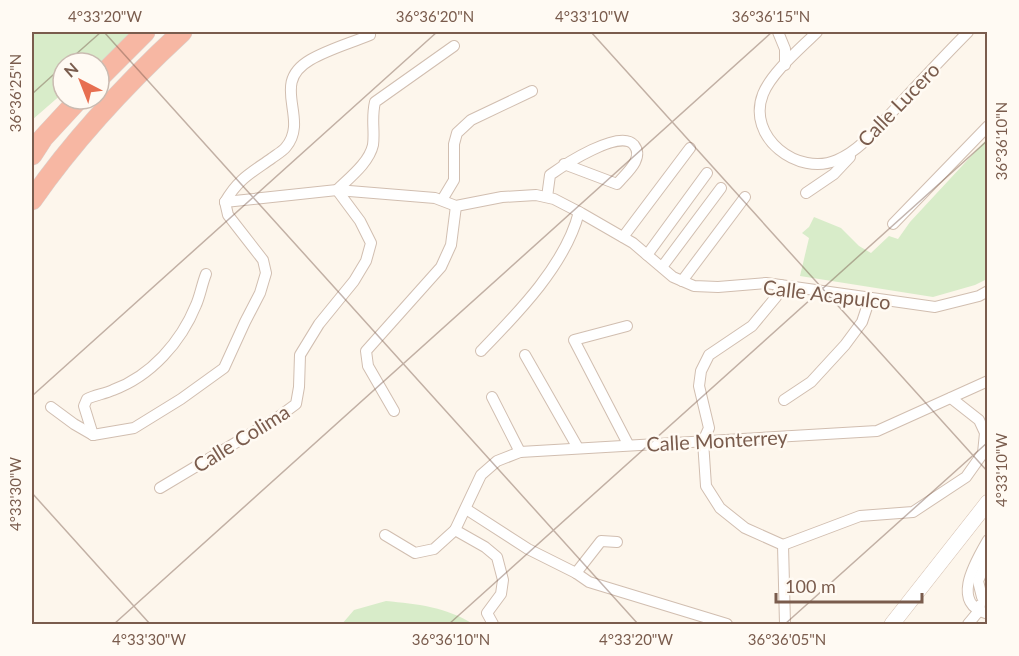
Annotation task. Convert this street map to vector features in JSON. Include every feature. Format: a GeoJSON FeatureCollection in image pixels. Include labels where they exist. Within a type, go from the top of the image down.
{"type":"FeatureCollection","features":[{"type":"Feature","properties":{"kind":"highway"},"geometry":{"type":"LineString","coordinates":[[111,66],[145,32]]}},
{"type":"Feature","properties":{"kind":"highway"},"geometry":{"type":"LineString","coordinates":[[32,200],[101,113],[145,66],[182,32]]}},
{"type":"Feature","properties":{"kind":"highway"},"geometry":{"type":"LineString","coordinates":[[32,155],[43,138],[68,111]]}},
{"type":"Feature","properties":{"kind":"main road"},"geometry":{"type":"LineString","coordinates":[[892,624],[987,502]]}},
{"type":"Feature","properties":{"kind":"street"},"geometry":{"type":"LineString","coordinates":[[778,32],[785,49],[785,65]]}},
{"type":"Feature","properties":{"kind":"street","name":"Calle Lucero"},"geometry":{"type":"LineString","coordinates":[[817,32],[770,82],[762,96],[762,126],[774,146],[797,162],[811,164],[837,161],[860,146],[968,32]]}},
{"type":"Feature","properties":{"kind":"street"},"geometry":{"type":"LineString","coordinates":[[51,407],[93,435],[134,428],[181,399],[224,368],[260,293],[266,273],[263,260],[228,215],[225,202],[235,185],[286,147],[292,137],[295,123],[289,87],[296,73],[309,60],[370,35]]}},
{"type":"Feature","properties":{"kind":"street"},"geometry":{"type":"LineString","coordinates":[[337,190],[361,166],[373,147],[372,116],[375,102],[454,46]]}},
{"type":"Feature","properties":{"kind":"street"},"geometry":{"type":"LineString","coordinates":[[442,200],[454,180],[454,144],[458,133],[471,120],[532,91]]}},
{"type":"Feature","properties":{"kind":"street"},"geometry":{"type":"LineString","coordinates":[[893,224],[987,126]]}},
{"type":"Feature","properties":{"kind":"street"},"geometry":{"type":"LineString","coordinates":[[547,197],[550,175],[564,164],[602,146],[624,140],[631,142],[637,149],[638,156],[634,165],[617,184],[564,164]]}},
{"type":"Feature","properties":{"kind":"street"},"geometry":{"type":"LineString","coordinates":[[806,193],[834,174],[860,146]]}},
{"type":"Feature","properties":{"kind":"street"},"geometry":{"type":"LineString","coordinates":[[623,237],[690,148]]}},
{"type":"Feature","properties":{"kind":"street"},"geometry":{"type":"LineString","coordinates":[[647,255],[707,173]]}},
{"type":"Feature","properties":{"kind":"street"},"geometry":{"type":"LineString","coordinates":[[662,267],[721,188]]}},
{"type":"Feature","properties":{"kind":"street"},"geometry":{"type":"LineString","coordinates":[[225,202],[337,190],[435,198],[456,206],[451,245],[441,267],[366,351],[368,366],[394,411]]}},
{"type":"Feature","properties":{"kind":"street","name":"Calle Colima"},"geometry":{"type":"LineString","coordinates":[[160,488],[277,418],[296,404],[300,355],[319,324],[354,281],[366,261],[371,243],[360,221],[337,190]]}},
{"type":"Feature","properties":{"kind":"street","name":"Calle Acapulco"},"geometry":{"type":"LineString","coordinates":[[456,206],[502,197],[536,195],[554,199],[623,237],[673,277],[694,286],[718,288],[766,283],[935,307],[979,296],[987,291]]}},
{"type":"Feature","properties":{"kind":"street"},"geometry":{"type":"LineString","coordinates":[[682,281],[745,197]]}},
{"type":"Feature","properties":{"kind":"street"},"geometry":{"type":"LineString","coordinates":[[481,351],[508,323],[562,254],[575,230],[579,212]]}},
{"type":"Feature","properties":{"kind":"street"},"geometry":{"type":"LineString","coordinates":[[93,435],[84,406],[87,399],[113,390],[147,371],[165,354],[183,329],[196,305],[206,274]]}},
{"type":"Feature","properties":{"kind":"street"},"geometry":{"type":"LineString","coordinates":[[781,285],[776,297],[752,326],[710,355],[701,371],[699,386],[709,428],[703,441],[706,486],[720,508],[745,528],[783,545],[860,516],[913,512],[966,477],[983,453],[985,433],[979,420],[951,398]]}},
{"type":"Feature","properties":{"kind":"street"},"geometry":{"type":"LineString","coordinates":[[784,400],[811,382],[845,345],[862,322],[870,298]]}},
{"type":"Feature","properties":{"kind":"street"},"geometry":{"type":"LineString","coordinates":[[627,326],[574,340],[628,444]]}},
{"type":"Feature","properties":{"kind":"street"},"geometry":{"type":"LineString","coordinates":[[525,355],[579,448]]}},
{"type":"Feature","properties":{"kind":"street","name":"Calle Monterrey"},"geometry":{"type":"LineString","coordinates":[[455,530],[481,475],[497,461],[520,452],[877,431],[987,381]]}},
{"type":"Feature","properties":{"kind":"street"},"geometry":{"type":"LineString","coordinates":[[492,397],[520,452]]}},
{"type":"Feature","properties":{"kind":"street"},"geometry":{"type":"LineString","coordinates":[[466,509],[528,549],[589,582],[727,624]]}},
{"type":"Feature","properties":{"kind":"street"},"geometry":{"type":"LineString","coordinates":[[385,535],[415,553],[434,549],[455,530],[497,556],[503,580],[501,594],[487,613],[493,624]]}},
{"type":"Feature","properties":{"kind":"street"},"geometry":{"type":"LineString","coordinates":[[967,624],[968,585],[972,567],[987,540]]}},
{"type":"Feature","properties":{"kind":"street"},"geometry":{"type":"LineString","coordinates":[[576,573],[601,541],[617,542]]}},
{"type":"Feature","properties":{"kind":"street"},"geometry":{"type":"LineString","coordinates":[[783,545],[785,624]]}},
{"type":"Feature","properties":{"kind":"street"},"geometry":{"type":"LineString","coordinates":[[967,624],[983,613],[985,599],[978,581],[987,558]]}},
{"type":"Feature","properties":{"kind":"street"},"geometry":{"type":"LineString","coordinates":[[969,602],[983,613]]}},
{"type":"Feature","properties":{"kind":"green space"},"geometry":{"type":"Polygon","coordinates":[[[32,32],[136,32],[111,53],[111,51],[51,51],[51,103],[32,120],[32,32]]]}},
{"type":"Feature","properties":{"kind":"green space"},"geometry":{"type":"Polygon","coordinates":[[[987,139],[987,279],[975,285],[933,297],[800,276],[809,238],[802,233],[809,227],[814,217],[841,228],[859,246],[871,253],[889,236],[898,239],[910,222],[987,139]]]}},
{"type":"Feature","properties":{"kind":"green space"},"geometry":{"type":"Polygon","coordinates":[[[386,601],[442,610],[473,624],[342,624],[354,610],[386,601]]]}}]}
